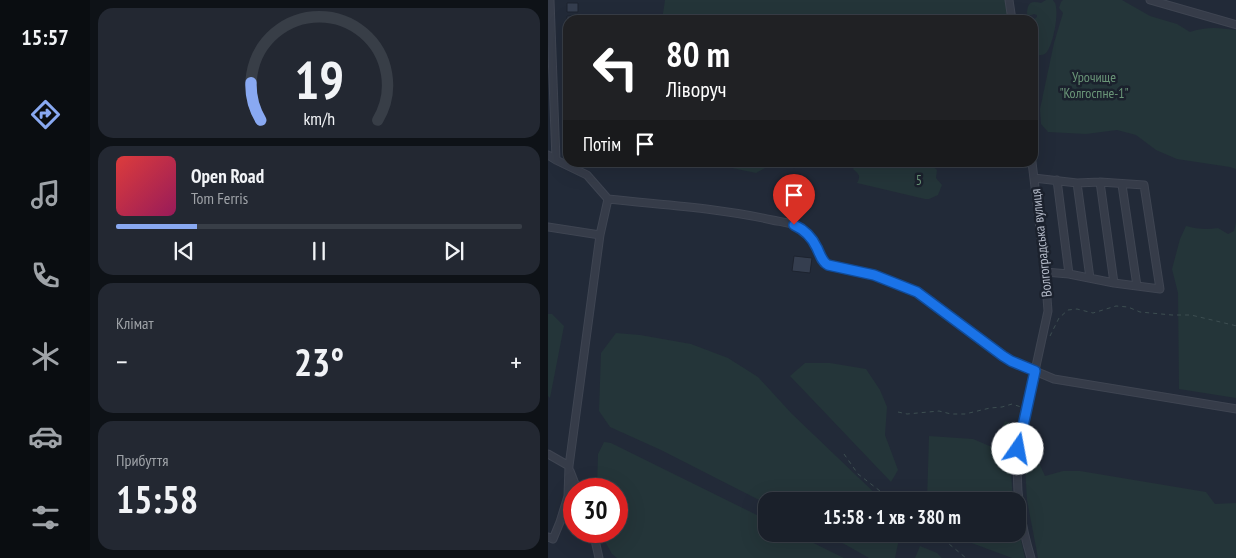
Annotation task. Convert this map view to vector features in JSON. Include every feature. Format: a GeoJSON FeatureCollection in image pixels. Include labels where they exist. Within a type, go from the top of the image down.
{"type":"FeatureCollection","features":[{"type":"Feature","properties":{"kind":"street"},"geometry":{"type":"LineString","coordinates":[[550,0],[556,160]]}},
{"type":"Feature","properties":{"kind":"street"},"geometry":{"type":"LineString","coordinates":[[1009,0],[1011,15]]}},
{"type":"Feature","properties":{"kind":"street"},"geometry":{"type":"LineString","coordinates":[[1150,0],[1236,24]]}},
{"type":"Feature","properties":{"kind":"street"},"geometry":{"type":"LineString","coordinates":[[548,154],[563,164]]}},
{"type":"Feature","properties":{"kind":"street"},"geometry":{"type":"LineString","coordinates":[[570,167],[587,176],[608,199],[747,214],[802,228],[816,245],[824,263],[874,275],[917,292],[1003,356],[1054,379],[1236,409]]}},
{"type":"Feature","properties":{"kind":"street","name":"Волгоградська вулиця"},"geometry":{"type":"LineString","coordinates":[[1031,558],[1022,522],[1017,483],[1018,449],[1048,312],[1033,167]]}},
{"type":"Feature","properties":{"kind":"street"},"geometry":{"type":"LineString","coordinates":[[1034,178],[1077,183],[1100,182],[1144,185],[1160,288],[1045,272]]}},
{"type":"Feature","properties":{"kind":"street"},"geometry":{"type":"LineString","coordinates":[[1057,180],[1069,274]]}},
{"type":"Feature","properties":{"kind":"street"},"geometry":{"type":"LineString","coordinates":[[1100,182],[1114,283]]}},
{"type":"Feature","properties":{"kind":"street"},"geometry":{"type":"LineString","coordinates":[[1077,183],[1090,278]]}},
{"type":"Feature","properties":{"kind":"street"},"geometry":{"type":"LineString","coordinates":[[1122,185],[1138,286]]}},
{"type":"Feature","properties":{"kind":"street"},"geometry":{"type":"LineString","coordinates":[[548,537],[553,539],[568,496],[569,466],[600,235],[608,199]]}},
{"type":"Feature","properties":{"kind":"street"},"geometry":{"type":"LineString","coordinates":[[548,227],[600,235]]}},
{"type":"Feature","properties":{"kind":"street"},"geometry":{"type":"LineString","coordinates":[[548,454],[569,466],[573,478]]}},
{"type":"Feature","properties":{"kind":"street"},"geometry":{"type":"LineString","coordinates":[[596,543],[599,558]]}},
{"type":"Feature","properties":{"kind":"path"},"geometry":{"type":"LineString","coordinates":[[1048,338],[1059,318],[1068,310],[1077,309],[1093,313],[1116,306],[1128,307],[1140,312],[1191,316],[1236,326]]}},
{"type":"Feature","properties":{"kind":"path"},"geometry":{"type":"LineString","coordinates":[[898,412],[939,411],[951,414],[965,414],[1012,404],[1026,410]]}},
{"type":"Feature","properties":{"kind":"path"},"geometry":{"type":"LineString","coordinates":[[844,454],[858,474],[881,492]]}},
{"type":"Feature","properties":{"kind":"path"},"geometry":{"type":"LineString","coordinates":[[947,542],[966,558]]}},
{"type":"Feature","properties":{"kind":"green space"},"geometry":{"type":"Polygon","coordinates":[[[665,0],[1006,0],[1008,15],[663,15],[665,0]]]}},
{"type":"Feature","properties":{"kind":"green space","name":"Урочище \"Колгоспне-1\""},"geometry":{"type":"Polygon","coordinates":[[[1046,0],[1053,0],[1056,4],[1056,17],[1049,49],[1046,53],[1038,55],[1038,15],[1027,15],[1030,4],[1034,2],[1041,3],[1046,0]]]}},
{"type":"Feature","properties":{"kind":"green space"},"geometry":{"type":"Polygon","coordinates":[[[1063,0],[1122,0],[1150,16],[1177,24],[1190,32],[1208,28],[1236,30],[1236,169],[1177,159],[1156,150],[1136,135],[1117,130],[1086,134],[1048,132],[1041,124],[1040,109],[1054,43],[1063,13],[1059,8],[1063,0]]]}},
{"type":"Feature","properties":{"kind":"green space"},"geometry":{"type":"Polygon","coordinates":[[[727,167],[767,167],[756,173],[727,167]]]}},
{"type":"Feature","properties":{"kind":"green space","name":"5"},"geometry":{"type":"Polygon","coordinates":[[[854,167],[934,167],[937,170],[936,178],[942,185],[938,195],[925,199],[857,183],[859,175],[853,169],[854,167]]]}},
{"type":"Feature","properties":{"kind":"green space"},"geometry":{"type":"Polygon","coordinates":[[[1236,222],[1236,398],[1179,389],[1178,293],[1172,269],[1180,239],[1186,226],[1202,229],[1218,228],[1228,234],[1234,231],[1236,222]]]}},
{"type":"Feature","properties":{"kind":"green space"},"geometry":{"type":"Polygon","coordinates":[[[548,314],[552,314],[564,326],[550,398],[548,396],[548,314]]]}},
{"type":"Feature","properties":{"kind":"green space"},"geometry":{"type":"Polygon","coordinates":[[[616,333],[640,335],[691,344],[728,358],[758,377],[792,414],[874,492],[758,492],[758,499],[661,450],[610,427],[599,411],[601,353],[616,333]]]}},
{"type":"Feature","properties":{"kind":"green space"},"geometry":{"type":"Polygon","coordinates":[[[805,363],[830,363],[866,369],[880,390],[887,407],[885,435],[898,470],[891,482],[790,376],[805,363]]]}},
{"type":"Feature","properties":{"kind":"green space"},"geometry":{"type":"Polygon","coordinates":[[[1005,421],[1018,425],[1010,458],[1012,492],[927,492],[929,436],[973,439],[994,448],[1005,421]]]}},
{"type":"Feature","properties":{"kind":"green space"},"geometry":{"type":"Polygon","coordinates":[[[604,442],[611,443],[758,516],[758,542],[811,542],[844,558],[617,558],[612,554],[606,543],[628,543],[628,478],[597,478],[598,454],[604,442]]]}},
{"type":"Feature","properties":{"kind":"green space"},"geometry":{"type":"Polygon","coordinates":[[[1024,450],[1034,452],[1045,476],[1063,471],[1080,471],[1206,492],[1215,504],[1236,503],[1236,558],[1038,558],[1027,500],[1024,450]]]}},
{"type":"Feature","properties":{"kind":"green space"},"geometry":{"type":"Polygon","coordinates":[[[840,542],[898,542],[895,558],[869,558],[840,542]]]}},
{"type":"Feature","properties":{"kind":"green space"},"geometry":{"type":"Polygon","coordinates":[[[969,542],[1021,542],[1025,558],[1012,558],[969,542]]]}},
{"type":"Feature","properties":{"kind":"green space"},"geometry":{"type":"Polygon","coordinates":[[[920,546],[937,553],[942,558],[915,558],[920,546]]]}},
{"type":"Feature","properties":{"kind":"building"},"geometry":{"type":"Polygon","coordinates":[[[567,3],[578,3],[578,12],[567,12],[567,3]]]}},
{"type":"Feature","properties":{"kind":"building"},"geometry":{"type":"Polygon","coordinates":[[[794,256],[812,258],[810,273],[792,271],[794,256]]]}},
{"type":"Feature","properties":{"kind":"route"},"geometry":{"type":"LineString","coordinates":[[794,225],[802,228],[809,235],[824,263],[874,275],[917,292],[1003,356],[1035,371],[1018,449]]}}]}
